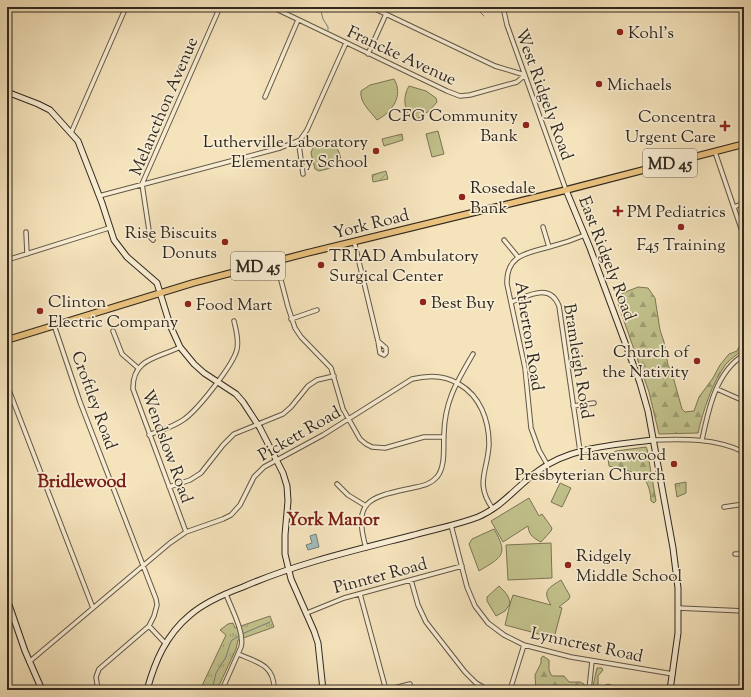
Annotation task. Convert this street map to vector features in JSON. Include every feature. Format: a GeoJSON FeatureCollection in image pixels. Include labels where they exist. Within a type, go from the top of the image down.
{"type":"FeatureCollection","features":[{"type":"Feature","properties":{"kind":"main road","name":"York Road"},"geometry":{"type":"LineString","coordinates":[[7,340],[160,292],[276,261],[566,190],[744,144]]}},
{"type":"Feature","properties":{"kind":"street"},"geometry":{"type":"LineString","coordinates":[[71,133],[126,7]]}},
{"type":"Feature","properties":{"kind":"street","name":"Melancthon Avenue"},"geometry":{"type":"LineString","coordinates":[[153,240],[150,237],[142,184],[220,7]]}},
{"type":"Feature","properties":{"kind":"street","name":"Francke Avenue"},"geometry":{"type":"LineString","coordinates":[[272,7],[368,54],[460,96],[470,95],[517,82],[525,75]]}},
{"type":"Feature","properties":{"kind":"street"},"geometry":{"type":"LineString","coordinates":[[371,7],[495,66],[525,75]]}},
{"type":"Feature","properties":{"kind":"street","name":"West Ridgely Road"},"geometry":{"type":"LineString","coordinates":[[502,7],[566,190]]}},
{"type":"Feature","properties":{"kind":"street"},"geometry":{"type":"LineString","coordinates":[[368,54],[386,14]]}},
{"type":"Feature","properties":{"kind":"street"},"geometry":{"type":"LineString","coordinates":[[265,97],[298,20]]}},
{"type":"Feature","properties":{"kind":"street"},"geometry":{"type":"LineString","coordinates":[[99,196],[280,148],[300,140],[307,130],[346,43]]}},
{"type":"Feature","properties":{"kind":"street"},"geometry":{"type":"LineString","coordinates":[[7,92],[46,107],[55,114],[81,146],[114,240],[118,248],[157,283],[170,325],[180,347],[194,364],[204,373],[236,394],[244,402],[258,425],[284,477],[288,491],[285,542],[288,568],[318,643],[323,690]]}},
{"type":"Feature","properties":{"kind":"street"},"geometry":{"type":"LineString","coordinates":[[300,140],[303,174]]}},
{"type":"Feature","properties":{"kind":"street"},"geometry":{"type":"LineString","coordinates":[[715,152],[744,237]]}},
{"type":"Feature","properties":{"kind":"street","name":"East Ridgely Road"},"geometry":{"type":"LineString","coordinates":[[566,190],[585,235],[640,383],[648,411],[675,561],[678,633],[670,690]]}},
{"type":"Feature","properties":{"kind":"street"},"geometry":{"type":"LineString","coordinates":[[734,207],[744,203]]}},
{"type":"Feature","properties":{"kind":"street"},"geometry":{"type":"LineString","coordinates":[[543,227],[548,247]]}},
{"type":"Feature","properties":{"kind":"street"},"geometry":{"type":"LineString","coordinates":[[7,260],[109,228]]}},
{"type":"Feature","properties":{"kind":"street"},"geometry":{"type":"LineString","coordinates":[[26,232],[27,254]]}},
{"type":"Feature","properties":{"kind":"street","name":"Atherton Road"},"geometry":{"type":"LineString","coordinates":[[547,464],[539,450],[531,428],[525,368],[507,278],[510,266],[518,257],[531,251],[585,235]]}},
{"type":"Feature","properties":{"kind":"street"},"geometry":{"type":"LineString","coordinates":[[504,240],[518,257]]}},
{"type":"Feature","properties":{"kind":"street"},"geometry":{"type":"LineString","coordinates":[[354,241],[378,340]]}},
{"type":"Feature","properties":{"kind":"street"},"geometry":{"type":"LineString","coordinates":[[276,261],[291,319],[295,328],[301,338],[328,364],[334,376],[341,404],[360,439],[366,444],[378,448],[392,447],[424,438],[444,437]]}},
{"type":"Feature","properties":{"kind":"street","name":"Bramleigh Road"},"geometry":{"type":"LineString","coordinates":[[511,302],[541,292],[550,294],[557,300],[560,306],[580,451]]}},
{"type":"Feature","properties":{"kind":"street"},"geometry":{"type":"LineString","coordinates":[[291,319],[317,310]]}},
{"type":"Feature","properties":{"kind":"street"},"geometry":{"type":"LineString","coordinates":[[149,434],[175,425],[189,416],[202,403],[236,352],[238,339],[234,321]]}},
{"type":"Feature","properties":{"kind":"street","name":"Croftley Road"},"geometry":{"type":"LineString","coordinates":[[54,325],[80,402],[144,565],[157,605],[149,626],[100,669],[96,677],[98,690]]}},
{"type":"Feature","properties":{"kind":"street"},"geometry":{"type":"LineString","coordinates":[[113,331],[122,354],[138,368]]}},
{"type":"Feature","properties":{"kind":"street","name":"Wendslow Road"},"geometry":{"type":"LineString","coordinates":[[180,347],[171,352],[147,360],[138,368],[133,378],[132,389],[186,532]]}},
{"type":"Feature","properties":{"kind":"street"},"geometry":{"type":"LineString","coordinates":[[366,548],[360,526],[366,506],[370,501],[380,496],[431,483],[442,468],[445,413],[457,382],[472,354]]}},
{"type":"Feature","properties":{"kind":"street"},"geometry":{"type":"LineString","coordinates":[[702,440],[708,414],[717,389],[729,368],[734,362],[744,355]]}},
{"type":"Feature","properties":{"kind":"street"},"geometry":{"type":"LineString","coordinates":[[169,488],[197,476],[208,466],[223,445],[238,432],[283,414],[312,383],[334,376]]}},
{"type":"Feature","properties":{"kind":"street","name":"Pickett Road"},"geometry":{"type":"LineString","coordinates":[[29,662],[170,543],[186,532],[224,519],[235,512],[256,473],[264,467],[412,380],[434,376],[450,379],[465,387],[476,398],[485,417],[489,444],[483,476],[483,489],[488,502],[493,509]]}},
{"type":"Feature","properties":{"kind":"street"},"geometry":{"type":"LineString","coordinates":[[7,385],[93,608]]}},
{"type":"Feature","properties":{"kind":"street"},"geometry":{"type":"LineString","coordinates":[[717,389],[744,402]]}},
{"type":"Feature","properties":{"kind":"street"},"geometry":{"type":"LineString","coordinates":[[573,406],[594,403]]}},
{"type":"Feature","properties":{"kind":"street"},"geometry":{"type":"LineString","coordinates":[[147,690],[152,670],[165,643],[190,615],[212,600],[288,568],[451,525],[479,516],[493,509],[547,464],[564,456],[580,451],[608,446],[653,440],[682,439],[702,440],[728,446],[744,452]]}},
{"type":"Feature","properties":{"kind":"street"},"geometry":{"type":"LineString","coordinates":[[337,484],[348,495],[366,506]]}},
{"type":"Feature","properties":{"kind":"street"},"geometry":{"type":"LineString","coordinates":[[724,507],[744,504]]}},
{"type":"Feature","properties":{"kind":"street","name":"Lynncrest Road"},"geometry":{"type":"LineString","coordinates":[[451,525],[471,596],[482,616],[496,630],[524,645],[564,656],[673,674]]}},
{"type":"Feature","properties":{"kind":"street"},"geometry":{"type":"LineString","coordinates":[[735,554],[744,554]]}},
{"type":"Feature","properties":{"kind":"street","name":"Pinnter Road"},"geometry":{"type":"LineString","coordinates":[[307,613],[333,601],[462,566]]}},
{"type":"Feature","properties":{"kind":"street"},"geometry":{"type":"LineString","coordinates":[[411,580],[418,604],[426,622],[465,672],[476,683],[488,690]]}},
{"type":"Feature","properties":{"kind":"street"},"geometry":{"type":"LineString","coordinates":[[222,690],[242,644],[242,637],[226,594]]}},
{"type":"Feature","properties":{"kind":"street"},"geometry":{"type":"LineString","coordinates":[[360,594],[386,690],[410,684]]}},
{"type":"Feature","properties":{"kind":"street"},"geometry":{"type":"LineString","coordinates":[[7,599],[29,662],[42,690]]}},
{"type":"Feature","properties":{"kind":"street"},"geometry":{"type":"LineString","coordinates":[[678,608],[744,611]]}},
{"type":"Feature","properties":{"kind":"street"},"geometry":{"type":"LineString","coordinates":[[149,626],[165,643]]}},
{"type":"Feature","properties":{"kind":"street"},"geometry":{"type":"LineString","coordinates":[[510,690],[524,645]]}},
{"type":"Feature","properties":{"kind":"street"},"geometry":{"type":"LineString","coordinates":[[238,654],[266,667],[272,675],[274,690]]}},
{"type":"Feature","properties":{"kind":"street"},"geometry":{"type":"LineString","coordinates":[[589,690],[592,661]]}},
{"type":"Feature","properties":{"kind":"green space"},"geometry":{"type":"Polygon","coordinates":[[[394,79],[398,91],[395,103],[387,113],[377,120],[364,103],[361,91],[370,85],[394,79]]]}},
{"type":"Feature","properties":{"kind":"green space"},"geometry":{"type":"Polygon","coordinates":[[[409,86],[426,91],[436,98],[437,102],[429,111],[414,121],[408,113],[405,104],[405,95],[409,86]]]}},
{"type":"Feature","properties":{"kind":"green space"},"geometry":{"type":"Polygon","coordinates":[[[438,131],[444,154],[432,157],[426,134],[438,131]]]}},
{"type":"Feature","properties":{"kind":"green space"},"geometry":{"type":"Polygon","coordinates":[[[402,134],[403,140],[384,146],[382,139],[402,134]]]}},
{"type":"Feature","properties":{"kind":"green space"},"geometry":{"type":"Polygon","coordinates":[[[321,140],[329,142],[336,147],[341,161],[335,167],[319,171],[315,169],[311,153],[315,141],[321,140]]]}},
{"type":"Feature","properties":{"kind":"green space"},"geometry":{"type":"Polygon","coordinates":[[[386,171],[388,179],[373,182],[372,175],[386,171]]]}},
{"type":"Feature","properties":{"kind":"green space"},"geometry":{"type":"Polygon","coordinates":[[[638,287],[648,288],[655,298],[668,365],[672,373],[682,409],[685,412],[694,411],[699,397],[729,354],[737,351],[741,343],[744,348],[726,364],[716,380],[705,407],[698,433],[659,434],[649,392],[617,298],[623,293],[638,287]]]}},
{"type":"Feature","properties":{"kind":"green space"},"geometry":{"type":"Polygon","coordinates":[[[646,447],[656,501],[654,503],[651,501],[650,491],[643,478],[633,472],[609,466],[608,458],[612,453],[616,451],[646,447]]]}},
{"type":"Feature","properties":{"kind":"green space"},"geometry":{"type":"Polygon","coordinates":[[[686,482],[686,493],[677,497],[675,484],[686,482]]]}},
{"type":"Feature","properties":{"kind":"green space"},"geometry":{"type":"Polygon","coordinates":[[[560,483],[571,488],[562,507],[551,502],[560,483]]]}},
{"type":"Feature","properties":{"kind":"green space"},"geometry":{"type":"Polygon","coordinates":[[[529,498],[539,516],[542,514],[552,528],[551,531],[541,542],[532,536],[529,532],[528,526],[503,542],[491,521],[529,498]]]}},
{"type":"Feature","properties":{"kind":"green space"},"geometry":{"type":"Polygon","coordinates":[[[494,529],[501,545],[501,554],[493,562],[479,571],[469,544],[472,539],[494,529]]]}},
{"type":"Feature","properties":{"kind":"green space"},"geometry":{"type":"Polygon","coordinates":[[[551,543],[552,578],[508,580],[506,545],[551,543]]]}},
{"type":"Feature","properties":{"kind":"green space"},"geometry":{"type":"Polygon","coordinates":[[[561,580],[570,596],[569,599],[559,607],[562,608],[554,638],[505,625],[513,595],[551,605],[547,596],[548,590],[561,580]]]}},
{"type":"Feature","properties":{"kind":"green space"},"geometry":{"type":"Polygon","coordinates":[[[499,586],[508,596],[510,604],[505,611],[496,616],[487,601],[487,597],[499,586]]]}},
{"type":"Feature","properties":{"kind":"green space"},"geometry":{"type":"Polygon","coordinates":[[[270,616],[274,627],[238,640],[236,649],[217,690],[200,690],[226,635],[220,630],[228,624],[233,623],[235,628],[270,616]]]}},
{"type":"Feature","properties":{"kind":"green space"},"geometry":{"type":"Polygon","coordinates":[[[543,656],[549,660],[549,670],[551,675],[564,676],[569,682],[580,682],[584,684],[585,687],[582,690],[536,690],[535,675],[543,656]]]}},
{"type":"Feature","properties":{"kind":"green space"},"geometry":{"type":"Polygon","coordinates":[[[597,668],[602,668],[603,670],[598,676],[598,686],[601,687],[608,684],[625,690],[592,690],[597,668]]]}},
{"type":"Feature","properties":{"kind":"water"},"geometry":{"type":"Polygon","coordinates":[[[316,534],[319,547],[308,550],[306,545],[312,543],[310,536],[316,534]]]}},
{"type":"Feature","properties":{"kind":"waterway"},"geometry":{"type":"LineString","coordinates":[[320,7],[328,30]]}},
{"type":"Feature","properties":{"kind":"waterway"},"geometry":{"type":"LineString","coordinates":[[472,7],[484,16]]}},
{"type":"Feature","properties":{"kind":"waterway"},"geometry":{"type":"LineString","coordinates":[[242,634],[270,622]]}},
{"type":"Feature","properties":{"kind":"waterway"},"geometry":{"type":"LineString","coordinates":[[212,690],[216,673],[226,657],[230,644],[232,640],[239,636]]}},
{"type":"Feature","properties":{"kind":"place","name":"Kohl's"},"geometry":{"type":"Point","coordinates":[620,32]}},
{"type":"Feature","properties":{"kind":"place","name":"Michaels"},"geometry":{"type":"Point","coordinates":[599,84]}},
{"type":"Feature","properties":{"kind":"place","name":"CFG Community Bank"},"geometry":{"type":"Point","coordinates":[526,125]}},
{"type":"Feature","properties":{"kind":"place","name":"Concentra Urgent Care"},"geometry":{"type":"Point","coordinates":[725,126]}},
{"type":"Feature","properties":{"kind":"place","name":"Lutherville Laboratory Elementary School"},"geometry":{"type":"Point","coordinates":[376,151]}},
{"type":"Feature","properties":{"kind":"place","name":"Rosedale Bank"},"geometry":{"type":"Point","coordinates":[462,197]}},
{"type":"Feature","properties":{"kind":"place","name":"PM Pediatrics"},"geometry":{"type":"Point","coordinates":[618,211]}},
{"type":"Feature","properties":{"kind":"place","name":"F45 Training"},"geometry":{"type":"Point","coordinates":[681,227]}},
{"type":"Feature","properties":{"kind":"place","name":"Rise Biscuits Donuts"},"geometry":{"type":"Point","coordinates":[225,242]}},
{"type":"Feature","properties":{"kind":"place","name":"TRIAD Ambulatory Surgical Center"},"geometry":{"type":"Point","coordinates":[321,265]}},
{"type":"Feature","properties":{"kind":"place","name":"Best Buy"},"geometry":{"type":"Point","coordinates":[423,302]}},
{"type":"Feature","properties":{"kind":"place","name":"Food Mart"},"geometry":{"type":"Point","coordinates":[188,304]}},
{"type":"Feature","properties":{"kind":"place","name":"Clinton Electric Company"},"geometry":{"type":"Point","coordinates":[40,311]}},
{"type":"Feature","properties":{"kind":"place","name":"Church of the Nativity"},"geometry":{"type":"Point","coordinates":[697,361]}},
{"type":"Feature","properties":{"kind":"place","name":"Havenwood Presbyterian Church"},"geometry":{"type":"Point","coordinates":[674,464]}},
{"type":"Feature","properties":{"kind":"place","name":"Ridgely Middle School"},"geometry":{"type":"Point","coordinates":[568,565]}},
{"type":"Feature","properties":{"kind":"district","name":"Bridlewood"},"geometry":{"type":"Point","coordinates":[82,481]}},
{"type":"Feature","properties":{"kind":"district","name":"York Manor"},"geometry":{"type":"Point","coordinates":[333,519]}}]}
